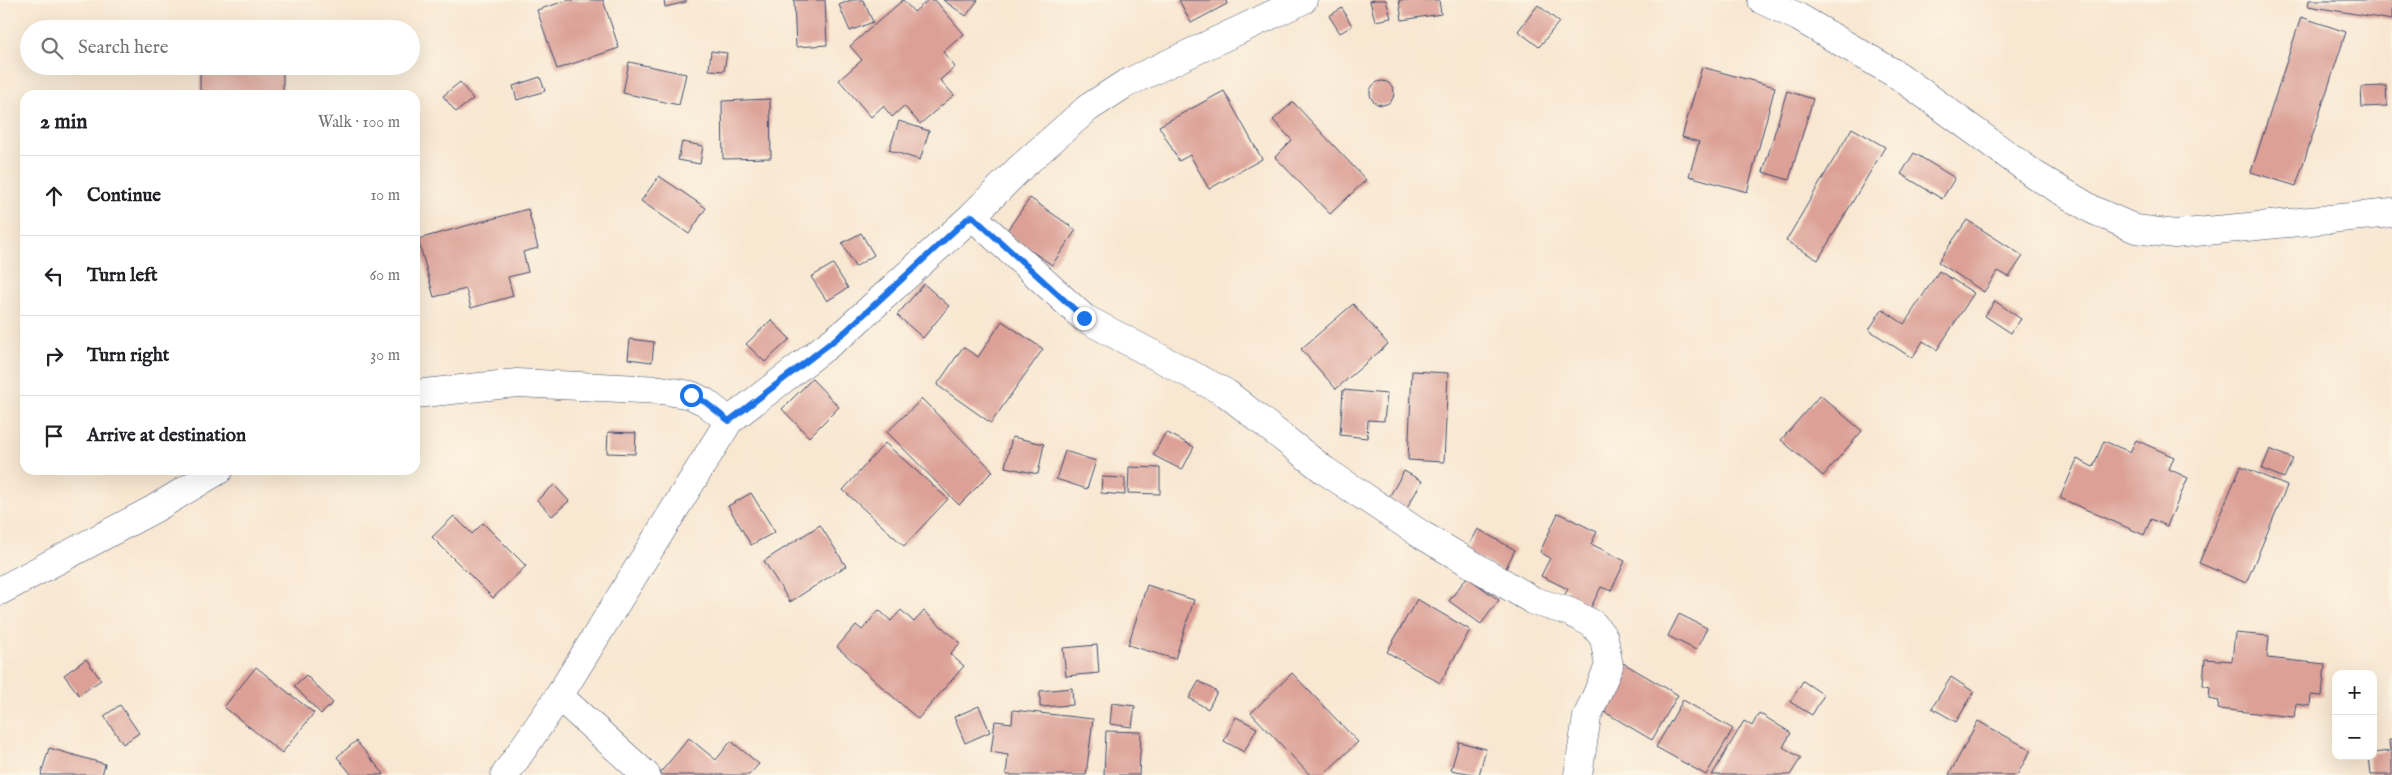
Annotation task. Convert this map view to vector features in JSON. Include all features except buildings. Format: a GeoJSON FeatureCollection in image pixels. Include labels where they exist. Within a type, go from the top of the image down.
{"type":"FeatureCollection","features":[{"type":"Feature","properties":{"kind":"street"},"geometry":{"type":"LineString","coordinates":[[505,775],[559,696],[729,421],[846,331],[1088,108],[1125,84],[1303,0]]}},
{"type":"Feature","properties":{"kind":"street"},"geometry":{"type":"LineString","coordinates":[[1762,0],[1798,17],[1899,76],[2035,175],[2093,210],[2136,229],[2175,234],[2392,213]]}},
{"type":"Feature","properties":{"kind":"street"},"geometry":{"type":"LineString","coordinates":[[972,216],[1084,318],[1226,393],[1324,470],[1422,535],[1534,601],[1570,612],[1593,624],[1604,638],[1609,666],[1587,717],[1578,775]]}},
{"type":"Feature","properties":{"kind":"street"},"geometry":{"type":"LineString","coordinates":[[420,393],[517,383],[661,390],[691,395],[705,402],[729,421]]}},
{"type":"Feature","properties":{"kind":"street"},"geometry":{"type":"LineString","coordinates":[[0,591],[154,508],[210,475]]}},
{"type":"Feature","properties":{"kind":"street"},"geometry":{"type":"LineString","coordinates":[[559,696],[646,775]]}},
{"type":"Feature","properties":{"kind":"route"},"geometry":{"type":"LineString","coordinates":[[691,395],[705,402],[729,421],[761,395],[815,357],[846,331],[972,216],[1084,318]]}}]}
